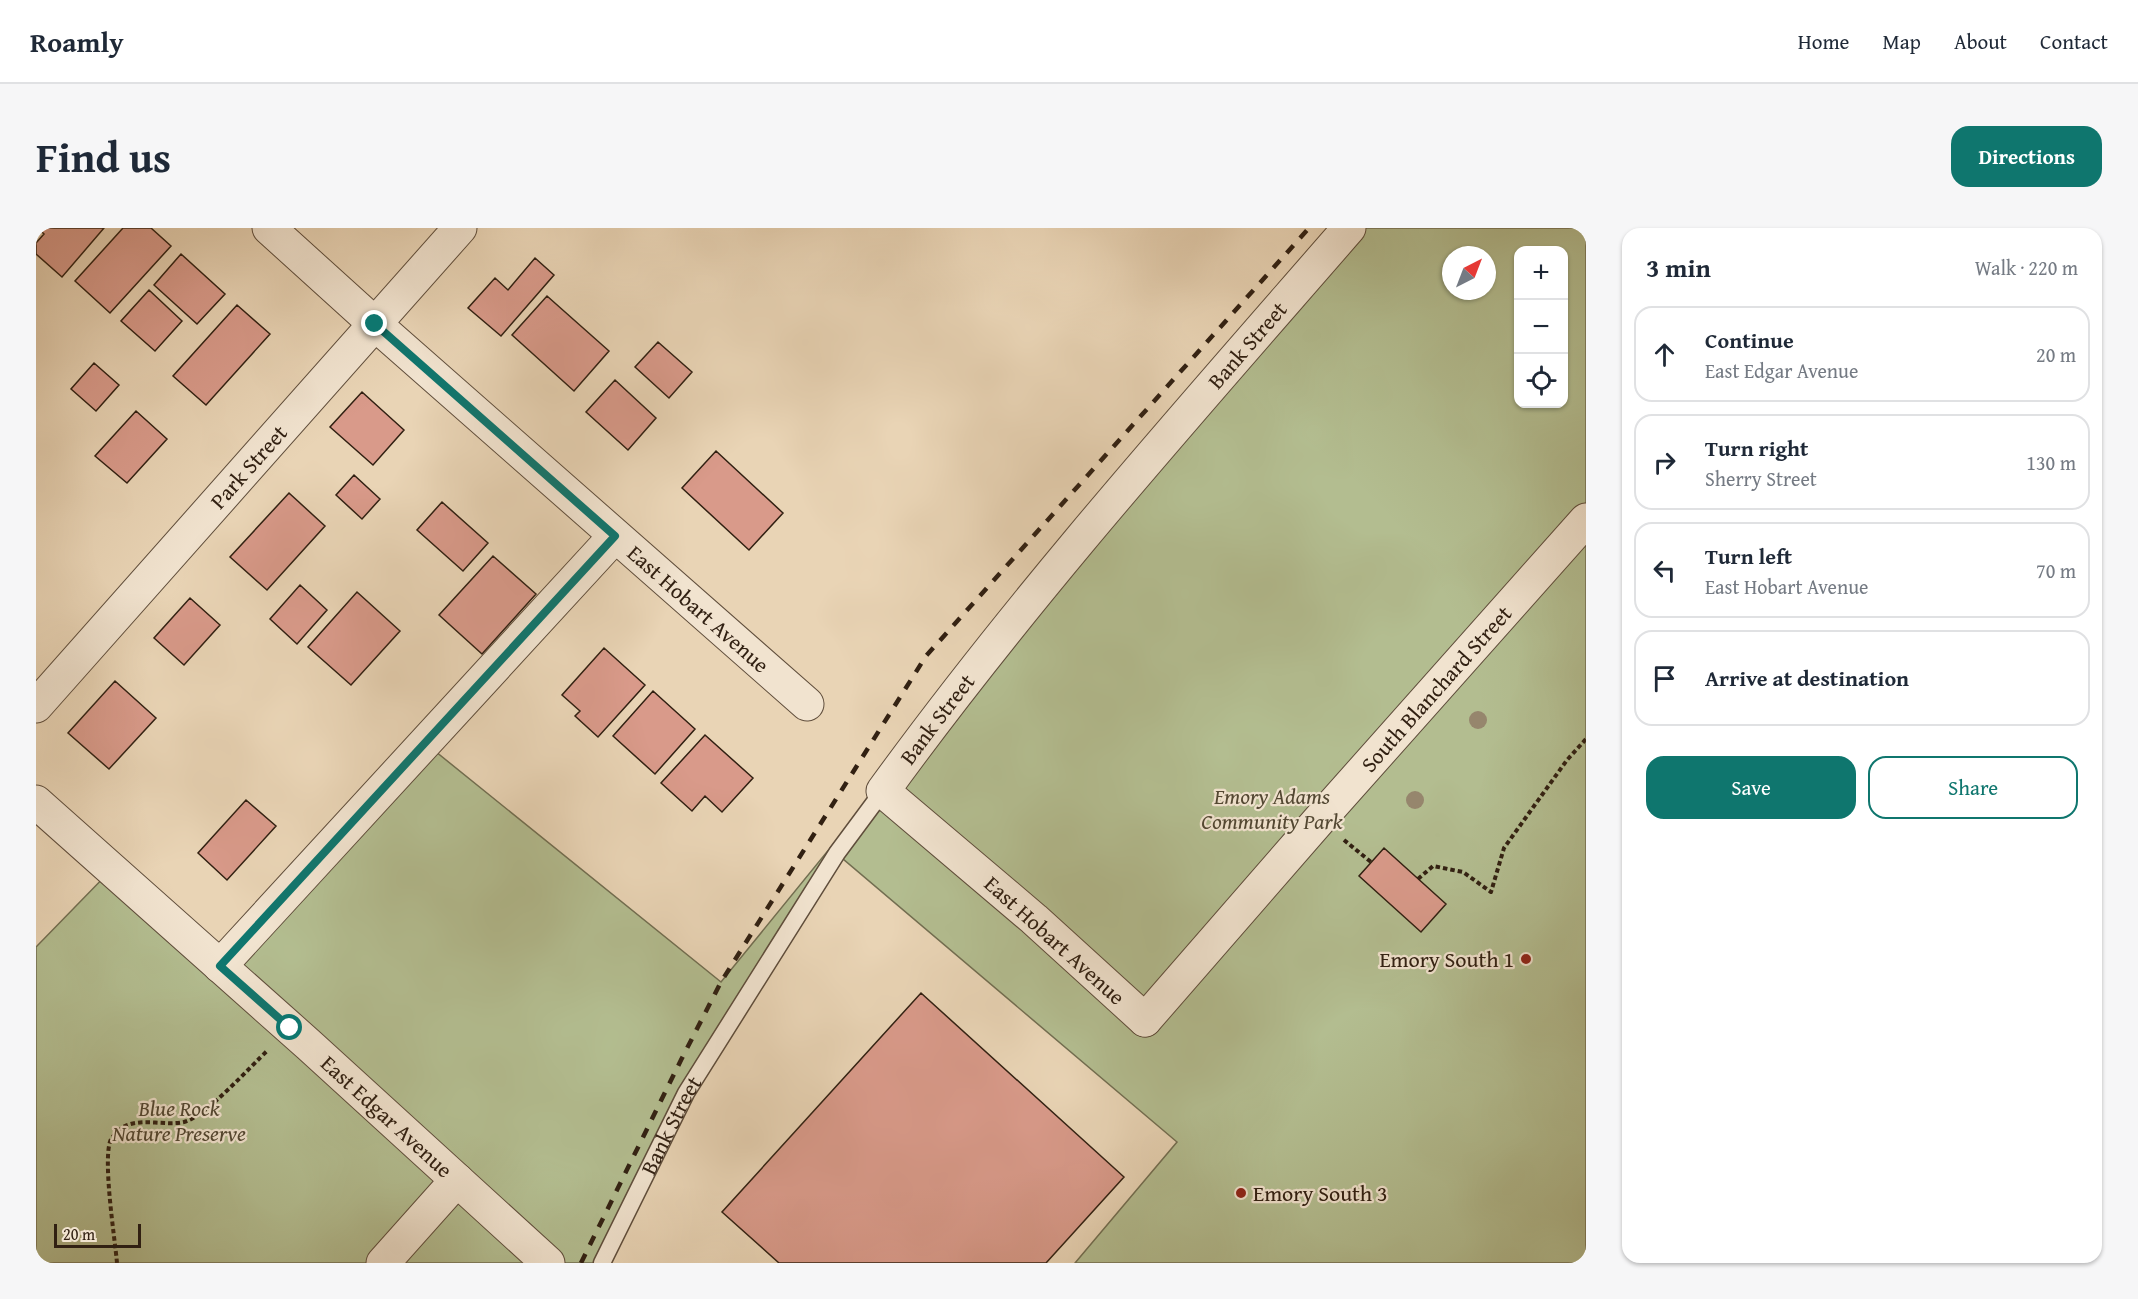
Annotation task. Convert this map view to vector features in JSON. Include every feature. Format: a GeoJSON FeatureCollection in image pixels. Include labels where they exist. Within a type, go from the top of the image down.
{"type":"FeatureCollection","features":[{"type":"Feature","properties":{"kind":"street","name":"East Hobart Avenue"},"geometry":{"type":"LineString","coordinates":[[269,228],[807,704]]}},
{"type":"Feature","properties":{"kind":"street","name":"Park Street"},"geometry":{"type":"LineString","coordinates":[[36,706],[460,228]]}},
{"type":"Feature","properties":{"kind":"street","name":"Bank Street"},"geometry":{"type":"LineString","coordinates":[[883,791],[936,718],[1045,582],[1348,228]]}},
{"type":"Feature","properties":{"kind":"street","name":"South Blanchard Street"},"geometry":{"type":"LineString","coordinates":[[1144,1020],[1586,520]]}},
{"type":"Feature","properties":{"kind":"street"},"geometry":{"type":"LineString","coordinates":[[220,966],[615,536]]}},
{"type":"Feature","properties":{"kind":"street","name":"East Hobart Avenue"},"geometry":{"type":"LineString","coordinates":[[883,791],[1034,919],[1144,1020]]}},
{"type":"Feature","properties":{"kind":"street","name":"East Edgar Avenue"},"geometry":{"type":"LineString","coordinates":[[36,802],[290,1028],[548,1263]]}},
{"type":"Feature","properties":{"kind":"street"},"geometry":{"type":"LineString","coordinates":[[383,1263],[457,1180]]}},
{"type":"Feature","properties":{"kind":"lane","name":"Bank Street"},"geometry":{"type":"LineString","coordinates":[[602,1263],[686,1093],[837,853],[883,791]]}},
{"type":"Feature","properties":{"kind":"path"},"geometry":{"type":"LineString","coordinates":[[1418,879],[1433,866],[1463,872],[1491,892],[1504,848],[1567,760],[1586,739]]}},
{"type":"Feature","properties":{"kind":"path"},"geometry":{"type":"LineString","coordinates":[[117,1263],[108,1163],[111,1139],[124,1126],[149,1122],[186,1121],[214,1103],[290,1028]]}},
{"type":"Feature","properties":{"kind":"green space","name":"Emory Adams Community Park"},"geometry":{"type":"Polygon","coordinates":[[[1352,228],[1586,228],[1586,1263],[1075,1263],[1177,1142],[837,854],[686,1093],[602,1263],[36,1263],[36,947],[112,869],[220,966],[425,743],[721,982],[936,718],[1352,228]]]}},
{"type":"Feature","properties":{"kind":"building"},"geometry":{"type":"Polygon","coordinates":[[[42,228],[104,228],[62,277],[36,254],[36,243],[44,234],[40,230],[42,228]]]}},
{"type":"Feature","properties":{"kind":"building"},"geometry":{"type":"Polygon","coordinates":[[[123,228],[151,228],[171,246],[110,313],[75,281],[123,228]]]}},
{"type":"Feature","properties":{"kind":"building"},"geometry":{"type":"Polygon","coordinates":[[[181,254],[225,294],[197,324],[154,285],[181,254]]]}},
{"type":"Feature","properties":{"kind":"building"},"geometry":{"type":"Polygon","coordinates":[[[535,258],[554,275],[501,336],[468,308],[495,278],[508,290],[535,258]]]}},
{"type":"Feature","properties":{"kind":"building"},"geometry":{"type":"Polygon","coordinates":[[[149,290],[182,321],[155,351],[121,321],[149,290]]]}},
{"type":"Feature","properties":{"kind":"building"},"geometry":{"type":"Polygon","coordinates":[[[547,296],[609,351],[574,391],[512,335],[547,296]]]}},
{"type":"Feature","properties":{"kind":"building"},"geometry":{"type":"Polygon","coordinates":[[[237,305],[270,334],[206,405],[173,376],[237,305]]]}},
{"type":"Feature","properties":{"kind":"building"},"geometry":{"type":"Polygon","coordinates":[[[658,342],[692,372],[669,398],[635,367],[658,342]]]}},
{"type":"Feature","properties":{"kind":"building"},"geometry":{"type":"Polygon","coordinates":[[[94,363],[119,385],[96,411],[71,389],[94,363]]]}},
{"type":"Feature","properties":{"kind":"building"},"geometry":{"type":"Polygon","coordinates":[[[615,380],[656,418],[628,450],[586,412],[615,380]]]}},
{"type":"Feature","properties":{"kind":"building"},"geometry":{"type":"Polygon","coordinates":[[[362,392],[404,430],[373,465],[330,427],[362,392]]]}},
{"type":"Feature","properties":{"kind":"building"},"geometry":{"type":"Polygon","coordinates":[[[136,411],[167,439],[127,483],[95,456],[136,411]]]}},
{"type":"Feature","properties":{"kind":"building"},"geometry":{"type":"Polygon","coordinates":[[[716,451],[783,513],[749,550],[682,488],[716,451]]]}},
{"type":"Feature","properties":{"kind":"building"},"geometry":{"type":"Polygon","coordinates":[[[354,475],[380,499],[362,519],[336,495],[354,475]]]}},
{"type":"Feature","properties":{"kind":"building"},"geometry":{"type":"Polygon","coordinates":[[[289,493],[325,526],[267,590],[230,557],[289,493]]]}},
{"type":"Feature","properties":{"kind":"building"},"geometry":{"type":"Polygon","coordinates":[[[442,502],[488,543],[463,571],[417,530],[442,502]]]}},
{"type":"Feature","properties":{"kind":"building"},"geometry":{"type":"Polygon","coordinates":[[[493,556],[536,594],[482,654],[439,615],[493,556]]]}},
{"type":"Feature","properties":{"kind":"building"},"geometry":{"type":"Polygon","coordinates":[[[300,585],[327,610],[297,644],[270,619],[300,585]]]}},
{"type":"Feature","properties":{"kind":"building"},"geometry":{"type":"Polygon","coordinates":[[[357,592],[400,631],[351,685],[308,647],[357,592]]]}},
{"type":"Feature","properties":{"kind":"building"},"geometry":{"type":"Polygon","coordinates":[[[190,598],[220,625],[184,665],[154,638],[190,598]]]}},
{"type":"Feature","properties":{"kind":"building"},"geometry":{"type":"Polygon","coordinates":[[[604,648],[645,685],[598,737],[575,716],[580,711],[562,695],[604,648]]]}},
{"type":"Feature","properties":{"kind":"building"},"geometry":{"type":"Polygon","coordinates":[[[115,681],[156,718],[109,769],[68,733],[115,681]]]}},
{"type":"Feature","properties":{"kind":"building"},"geometry":{"type":"Polygon","coordinates":[[[653,691],[695,729],[655,774],[613,736],[653,691]]]}},
{"type":"Feature","properties":{"kind":"building"},"geometry":{"type":"Polygon","coordinates":[[[705,735],[753,778],[722,812],[705,796],[692,811],[661,783],[705,735]]]}},
{"type":"Feature","properties":{"kind":"building"},"geometry":{"type":"Polygon","coordinates":[[[246,800],[276,826],[227,880],[198,853],[246,800]]]}},
{"type":"Feature","properties":{"kind":"building"},"geometry":{"type":"Polygon","coordinates":[[[1384,848],[1446,904],[1421,932],[1359,876],[1384,848]]]}},
{"type":"Feature","properties":{"kind":"building"},"geometry":{"type":"Polygon","coordinates":[[[921,993],[1124,1177],[1046,1263],[779,1263],[722,1212],[921,993]]]}},
{"type":"Feature","properties":{"kind":"railway"},"geometry":{"type":"LineString","coordinates":[[581,1263],[721,982],[926,656],[1309,228]]}},
{"type":"Feature","properties":{"kind":"place","name":"Emory South 1"},"geometry":{"type":"Point","coordinates":[1526,959]}},
{"type":"Feature","properties":{"kind":"place","name":"Emory South 3"},"geometry":{"type":"Point","coordinates":[1241,1193]}},
{"type":"Feature","properties":{"kind":"route"},"geometry":{"type":"LineString","coordinates":[[290,1028],[220,966],[615,536],[375,324]]}},
{"type":"Feature","properties":{"kind":"park label","name":"Blue Rock Nature Preserve"},"geometry":{"type":"Point","coordinates":[179,1120]}}]}
